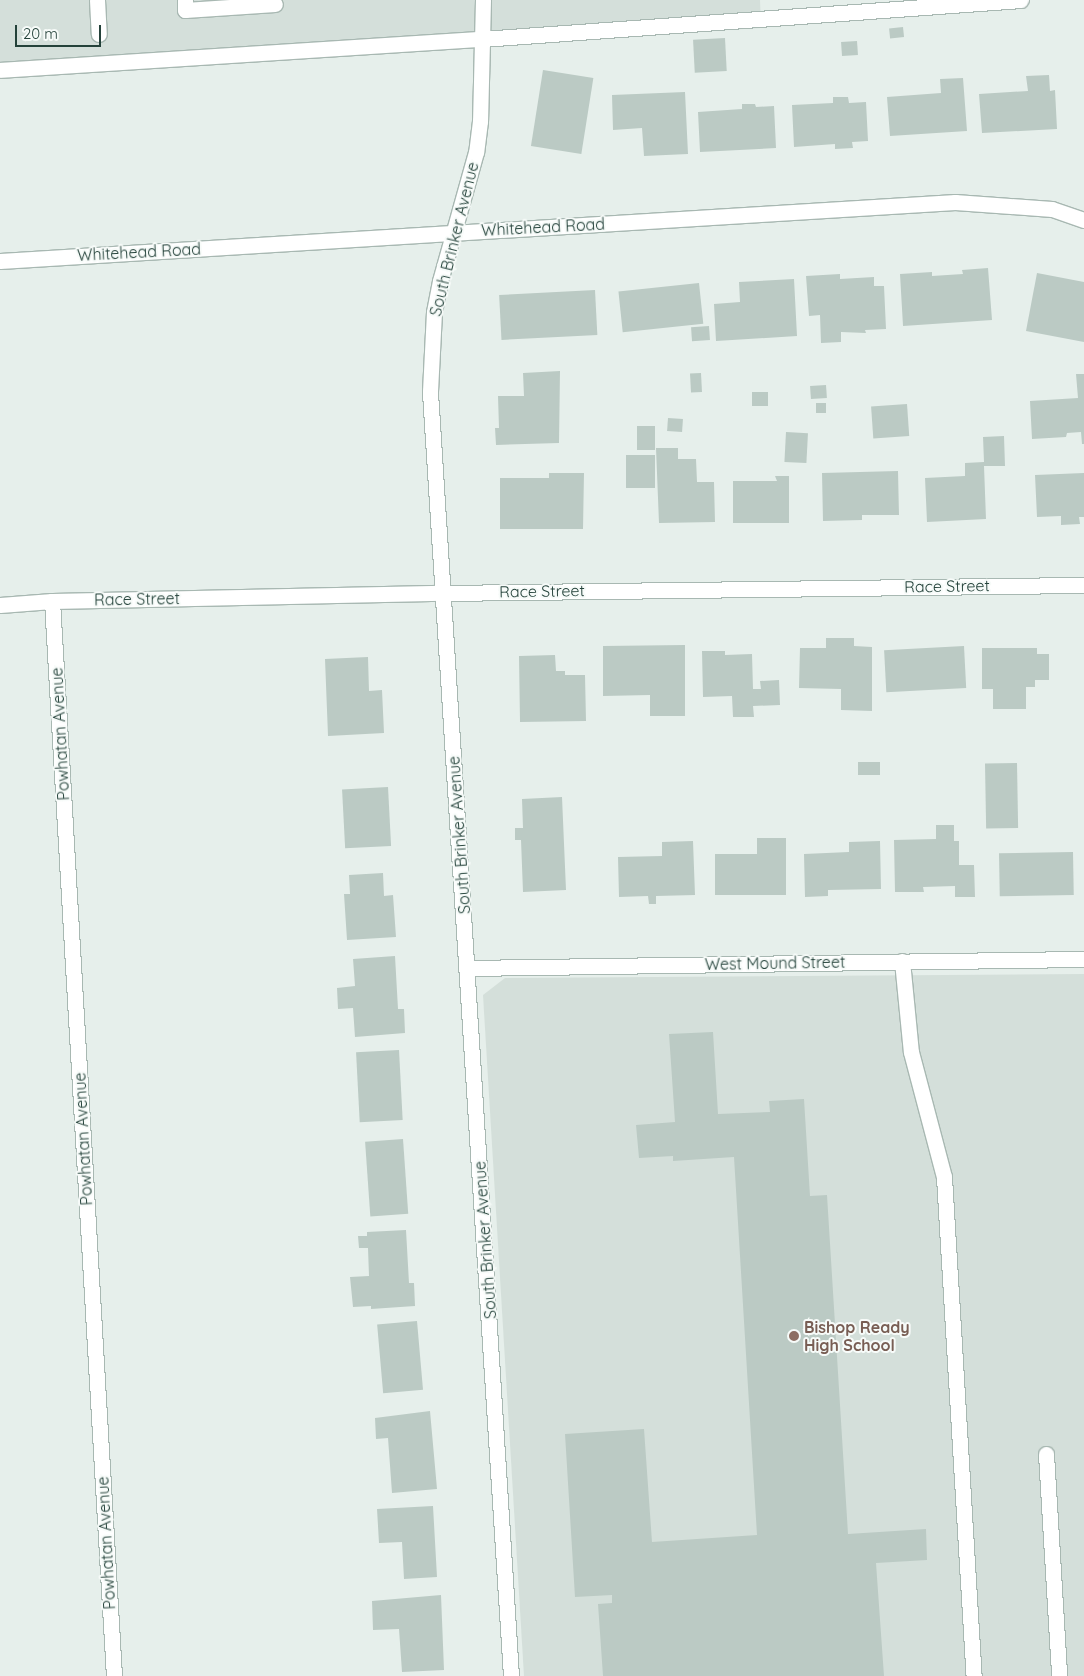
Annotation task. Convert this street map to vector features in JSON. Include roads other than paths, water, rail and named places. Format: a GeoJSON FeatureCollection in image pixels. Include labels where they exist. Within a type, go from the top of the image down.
{"type":"FeatureCollection","features":[{"type":"Feature","properties":{"kind":"street"},"geometry":{"type":"LineString","coordinates":[[97,0],[100,34]]}},
{"type":"Feature","properties":{"kind":"street"},"geometry":{"type":"LineString","coordinates":[[185,0],[185,10],[275,4]]}},
{"type":"Feature","properties":{"kind":"street","name":"South Brinker Avenue"},"geometry":{"type":"LineString","coordinates":[[483,0],[480,121],[477,144],[434,312],[430,392],[511,1676]]}},
{"type":"Feature","properties":{"kind":"street"},"geometry":{"type":"LineString","coordinates":[[0,70],[482,39],[1021,0]]}},
{"type":"Feature","properties":{"kind":"street","name":"Whitehead Road"},"geometry":{"type":"LineString","coordinates":[[0,261],[955,202],[1052,209],[1084,220]]}},
{"type":"Feature","properties":{"kind":"street","name":"Race Street"},"geometry":{"type":"LineString","coordinates":[[0,605],[52,601],[442,593],[1084,585]]}},
{"type":"Feature","properties":{"kind":"street","name":"Powhatan Avenue"},"geometry":{"type":"LineString","coordinates":[[52,601],[114,1676]]}},
{"type":"Feature","properties":{"kind":"street","name":"West Mound Street"},"geometry":{"type":"LineString","coordinates":[[467,968],[1084,959]]}},
{"type":"Feature","properties":{"kind":"street"},"geometry":{"type":"LineString","coordinates":[[902,961],[911,1052],[944,1177],[974,1676]]}},
{"type":"Feature","properties":{"kind":"street"},"geometry":{"type":"LineString","coordinates":[[1046,1454],[1059,1676]]}},
{"type":"Feature","properties":{"kind":"place","name":"Bishop Ready High School"},"geometry":{"type":"Point","coordinates":[794,1336]}}]}
